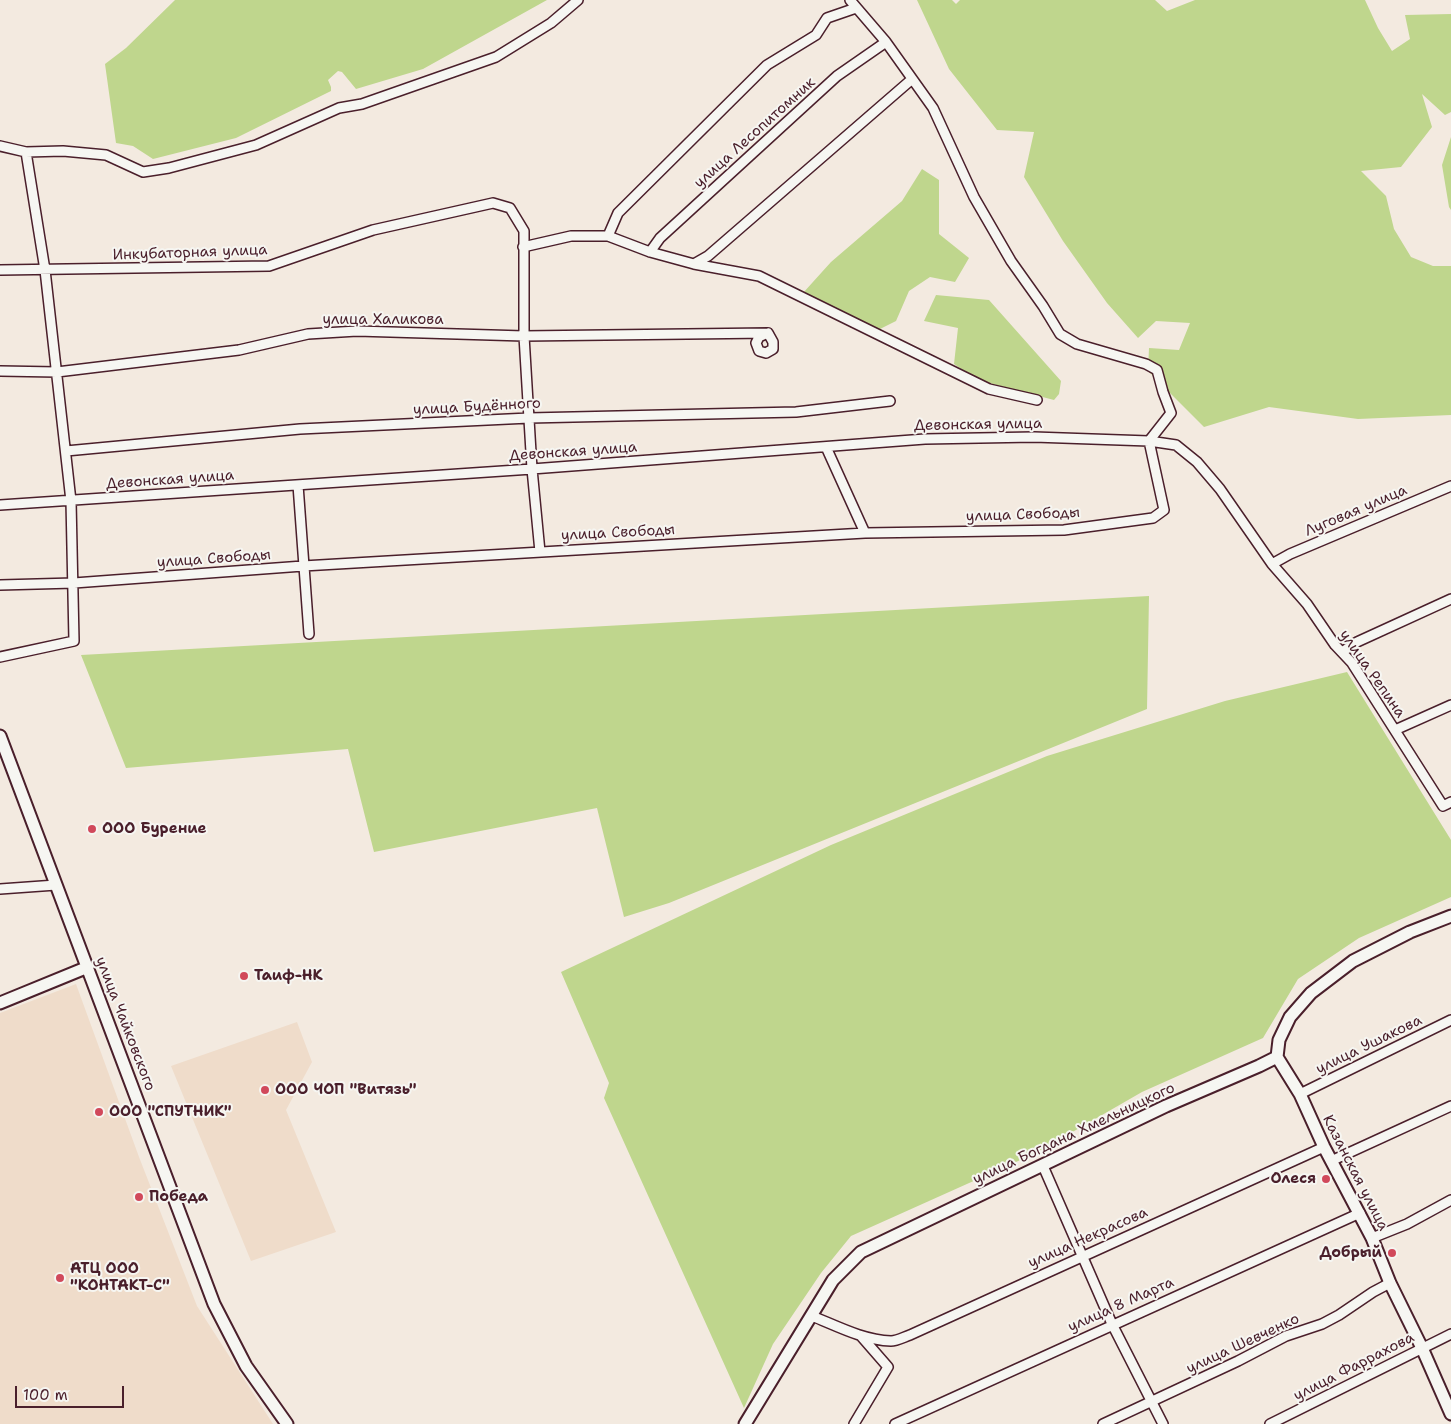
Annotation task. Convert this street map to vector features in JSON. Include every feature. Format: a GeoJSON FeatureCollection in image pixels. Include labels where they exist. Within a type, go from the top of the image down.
{"type":"FeatureCollection","features":[{"type":"Feature","properties":{"kind":"street"},"geometry":{"type":"LineString","coordinates":[[0,146],[26,152],[63,151],[106,155],[143,172],[169,168],[256,145],[338,108],[362,104],[496,57],[551,22],[578,0]]}},
{"type":"Feature","properties":{"kind":"street"},"geometry":{"type":"LineString","coordinates":[[850,0],[886,42],[933,108],[974,197],[1011,261],[1060,334],[1077,344],[1146,364],[1157,370],[1171,413],[1149,441]]}},
{"type":"Feature","properties":{"kind":"street"},"geometry":{"type":"LineString","coordinates":[[608,236],[618,213],[767,65],[816,35],[827,18],[856,8]]}},
{"type":"Feature","properties":{"kind":"street","name":"улица Лесопитомник"},"geometry":{"type":"LineString","coordinates":[[650,252],[660,238],[837,76],[886,42]]}},
{"type":"Feature","properties":{"kind":"street"},"geometry":{"type":"LineString","coordinates":[[694,264],[708,256],[912,80]]}},
{"type":"Feature","properties":{"kind":"street"},"geometry":{"type":"LineString","coordinates":[[0,657],[74,641],[71,501],[45,270],[26,152]]}},
{"type":"Feature","properties":{"kind":"street","name":"Инкубаторная улица"},"geometry":{"type":"LineString","coordinates":[[0,270],[269,266],[373,230],[493,202],[510,208],[524,231],[524,336],[532,469],[540,552]]}},
{"type":"Feature","properties":{"kind":"street"},"geometry":{"type":"LineString","coordinates":[[523,247],[570,236],[608,236],[650,252],[694,264],[759,276],[990,389],[1037,400]]}},
{"type":"Feature","properties":{"kind":"street","name":"улица Халикова"},"geometry":{"type":"LineString","coordinates":[[0,371],[57,372],[239,350],[308,334],[357,331],[524,336],[768,333]]}},
{"type":"Feature","properties":{"kind":"street","name":"улица Будённого"},"geometry":{"type":"LineString","coordinates":[[66,451],[300,429],[529,418],[796,412],[890,400]]}},
{"type":"Feature","properties":{"kind":"street","name":"Девонская улица"},"geometry":{"type":"LineString","coordinates":[[0,504],[71,501],[532,469],[925,439],[1034,438],[1149,441],[1176,445],[1197,462],[1220,489],[1272,564]]}},
{"type":"Feature","properties":{"kind":"street","name":"улица Свободы"},"geometry":{"type":"LineString","coordinates":[[0,585],[74,583],[303,566],[866,532],[1064,530],[1153,518],[1164,510],[1149,441]]}},
{"type":"Feature","properties":{"kind":"street"},"geometry":{"type":"LineString","coordinates":[[826,447],[866,532]]}},
{"type":"Feature","properties":{"kind":"street"},"geometry":{"type":"LineString","coordinates":[[298,485],[309,634]]}},
{"type":"Feature","properties":{"kind":"street","name":"Луговая улица"},"geometry":{"type":"LineString","coordinates":[[1272,564],[1299,550],[1451,486]]}},
{"type":"Feature","properties":{"kind":"street","name":"улица Репина"},"geometry":{"type":"LineString","coordinates":[[1272,564],[1307,604],[1335,645],[1352,663],[1395,730],[1447,804]]}},
{"type":"Feature","properties":{"kind":"street"},"geometry":{"type":"LineString","coordinates":[[1342,652],[1357,642],[1451,600]]}},
{"type":"Feature","properties":{"kind":"street"},"geometry":{"type":"LineString","coordinates":[[1395,730],[1451,705]]}},
{"type":"Feature","properties":{"kind":"street","name":"улица Чайковского"},"geometry":{"type":"LineString","coordinates":[[0,736],[214,1304],[246,1366],[287,1424]]}},
{"type":"Feature","properties":{"kind":"street"},"geometry":{"type":"LineString","coordinates":[[0,889],[56,885]]}},
{"type":"Feature","properties":{"kind":"street"},"geometry":{"type":"LineString","coordinates":[[1277,1057],[1279,1040],[1290,1017],[1311,993],[1353,961],[1410,932],[1451,916]]}},
{"type":"Feature","properties":{"kind":"street"},"geometry":{"type":"LineString","coordinates":[[0,1003],[88,968]]}},
{"type":"Feature","properties":{"kind":"street","name":"улица Ушакова"},"geometry":{"type":"LineString","coordinates":[[1300,1094],[1451,1020]]}},
{"type":"Feature","properties":{"kind":"street","name":"Казанская улица"},"geometry":{"type":"LineString","coordinates":[[1277,1057],[1300,1094],[1324,1147],[1360,1213],[1390,1283],[1422,1348],[1451,1414]]}},
{"type":"Feature","properties":{"kind":"street","name":"улица Богдана Хмельницкого"},"geometry":{"type":"LineString","coordinates":[[745,1424],[833,1280],[861,1252],[1166,1106],[1277,1057]]}},
{"type":"Feature","properties":{"kind":"street"},"geometry":{"type":"LineString","coordinates":[[1331,1160],[1451,1106]]}},
{"type":"Feature","properties":{"kind":"street","name":"улица Некрасова"},"geometry":{"type":"LineString","coordinates":[[812,1316],[861,1336],[892,1341],[910,1335],[1324,1147]]}},
{"type":"Feature","properties":{"kind":"street"},"geometry":{"type":"LineString","coordinates":[[1043,1166],[1112,1324],[1153,1401],[1163,1424]]}},
{"type":"Feature","properties":{"kind":"street"},"geometry":{"type":"LineString","coordinates":[[1372,1238],[1407,1224],[1451,1200]]}},
{"type":"Feature","properties":{"kind":"street","name":"улица 8 Марта"},"geometry":{"type":"LineString","coordinates":[[895,1424],[1360,1213]]}},
{"type":"Feature","properties":{"kind":"street","name":"улица Шевченко"},"geometry":{"type":"LineString","coordinates":[[1103,1424],[1238,1361],[1286,1336],[1322,1324],[1390,1283]]}},
{"type":"Feature","properties":{"kind":"street","name":"улица Фаррахова"},"geometry":{"type":"LineString","coordinates":[[1270,1424],[1451,1334]]}},
{"type":"Feature","properties":{"kind":"street","name":"улица Некрасова"},"geometry":{"type":"LineString","coordinates":[[854,1424],[888,1366],[861,1336]]}},
{"type":"Feature","properties":{"kind":"shaded area"},"geometry":{"type":"Polygon","coordinates":[[[76,984],[139,1157],[197,1306],[273,1424],[0,1424],[0,1013],[76,984]]]}},
{"type":"Feature","properties":{"kind":"shaded area","name":"ООО ЧОП \"Витязь\""},"geometry":{"type":"Polygon","coordinates":[[[297,1022],[312,1062],[286,1110],[336,1232],[251,1261],[171,1066],[297,1022]]]}},
{"type":"Feature","properties":{"kind":"green space"},"geometry":{"type":"Polygon","coordinates":[[[175,0],[547,0],[423,69],[356,89],[342,72],[338,71],[328,80],[331,91],[236,138],[153,159],[133,146],[116,143],[105,64],[126,48],[175,0]]]}},
{"type":"Feature","properties":{"kind":"green space"},"geometry":{"type":"Polygon","coordinates":[[[917,0],[952,0],[956,4],[960,0],[1155,0],[1167,11],[1195,0],[1365,0],[1378,28],[1392,51],[1410,39],[1405,15],[1451,14],[1451,112],[1445,115],[1422,94],[1432,127],[1401,167],[1361,171],[1386,196],[1394,229],[1411,257],[1433,266],[1451,266],[1451,415],[1358,419],[1269,407],[1204,427],[1148,371],[1149,348],[1179,350],[1190,323],[1156,321],[1138,338],[1107,303],[1063,241],[1024,177],[1034,132],[997,130],[949,69],[917,0]]]}},
{"type":"Feature","properties":{"kind":"green space"},"geometry":{"type":"Polygon","coordinates":[[[1451,137],[1451,210],[1442,165],[1451,137]]]}},
{"type":"Feature","properties":{"kind":"green space"},"geometry":{"type":"Polygon","coordinates":[[[922,169],[939,180],[939,234],[969,258],[955,282],[930,277],[909,291],[896,321],[878,330],[803,293],[831,262],[902,201],[922,169]]]}},
{"type":"Feature","properties":{"kind":"green space"},"geometry":{"type":"Polygon","coordinates":[[[936,295],[989,300],[1061,381],[1059,394],[1054,400],[978,380],[954,364],[958,328],[924,321],[936,295]]]}},
{"type":"Feature","properties":{"kind":"green space"},"geometry":{"type":"Polygon","coordinates":[[[1149,596],[1147,709],[669,903],[624,917],[597,808],[374,852],[348,749],[126,768],[81,655],[1149,596]]]}},
{"type":"Feature","properties":{"kind":"green space"},"geometry":{"type":"Polygon","coordinates":[[[1347,672],[1451,840],[1451,897],[1359,938],[1298,979],[1263,1038],[1142,1092],[1036,1153],[851,1236],[821,1273],[773,1344],[744,1408],[604,1098],[609,1083],[561,972],[831,845],[1047,756],[1225,701],[1347,672]]]}},
{"type":"Feature","properties":{"kind":"place","name":"ООО Бурение"},"geometry":{"type":"Point","coordinates":[92,829]}},
{"type":"Feature","properties":{"kind":"place","name":"Таиф-НК"},"geometry":{"type":"Point","coordinates":[244,976]}},
{"type":"Feature","properties":{"kind":"place","name":"ООО ЧОП \"Витязь\""},"geometry":{"type":"Point","coordinates":[265,1090]}},
{"type":"Feature","properties":{"kind":"place","name":"ООО \"СПУТНИК\""},"geometry":{"type":"Point","coordinates":[99,1112]}},
{"type":"Feature","properties":{"kind":"place","name":"Олеся"},"geometry":{"type":"Point","coordinates":[1326,1179]}},
{"type":"Feature","properties":{"kind":"place","name":"Победа"},"geometry":{"type":"Point","coordinates":[139,1197]}},
{"type":"Feature","properties":{"kind":"place","name":"Добрый"},"geometry":{"type":"Point","coordinates":[1392,1253]}},
{"type":"Feature","properties":{"kind":"place","name":"АТЦ ООО \"КОНТАКТ-С\""},"geometry":{"type":"Point","coordinates":[60,1278]}}]}
